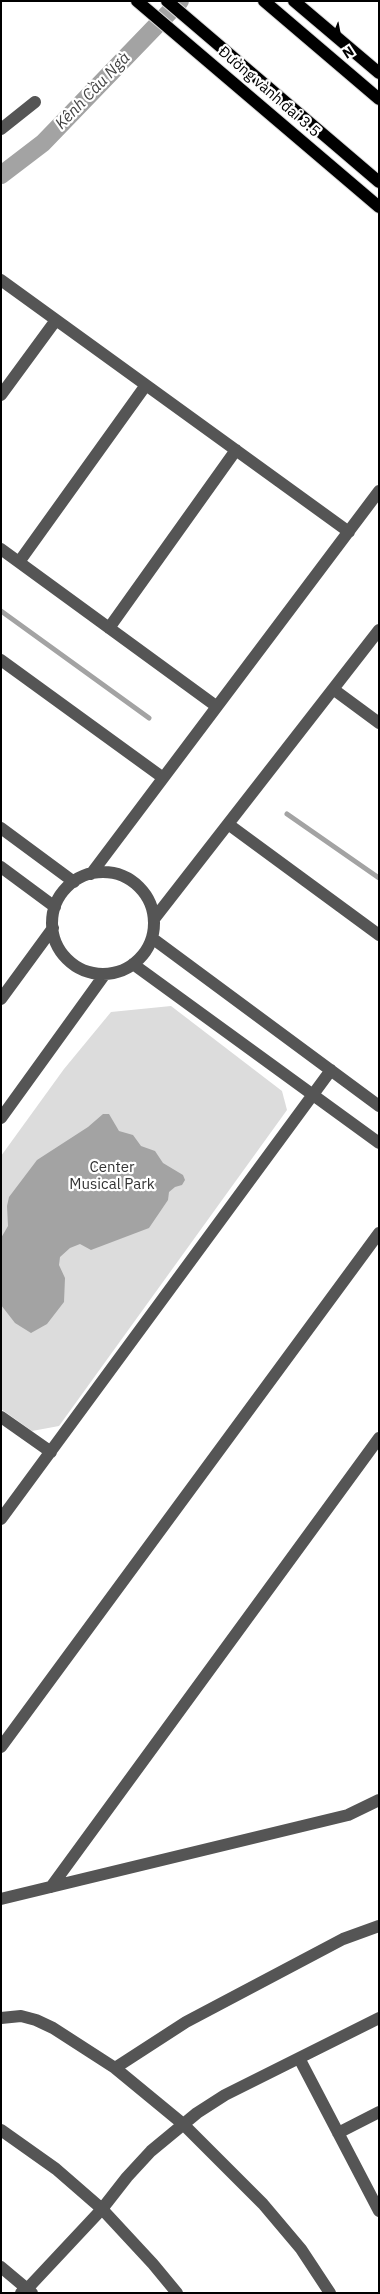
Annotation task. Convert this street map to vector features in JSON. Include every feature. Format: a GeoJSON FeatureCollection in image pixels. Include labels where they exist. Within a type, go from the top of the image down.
{"type":"FeatureCollection","features":[{"type":"Feature","properties":{"kind":"main road","name":"Đường vành đai 3.5"},"geometry":{"type":"LineString","coordinates":[[167,1],[379,182]]}},
{"type":"Feature","properties":{"kind":"main road"},"geometry":{"type":"LineString","coordinates":[[264,1],[379,99]]}},
{"type":"Feature","properties":{"kind":"main road"},"geometry":{"type":"LineString","coordinates":[[294,1],[379,73]]}},
{"type":"Feature","properties":{"kind":"main road","name":"Đường vành đai 3.5"},"geometry":{"type":"LineString","coordinates":[[138,2],[379,207]]}},
{"type":"Feature","properties":{"kind":"street"},"geometry":{"type":"LineString","coordinates":[[1,129],[35,102]]}},
{"type":"Feature","properties":{"kind":"street"},"geometry":{"type":"LineString","coordinates":[[1,280],[349,532]]}},
{"type":"Feature","properties":{"kind":"street"},"geometry":{"type":"LineString","coordinates":[[1,394],[56,320]]}},
{"type":"Feature","properties":{"kind":"street"},"geometry":{"type":"LineString","coordinates":[[19,562],[146,385]]}},
{"type":"Feature","properties":{"kind":"street"},"geometry":{"type":"LineString","coordinates":[[109,628],[236,450]]}},
{"type":"Feature","properties":{"kind":"street"},"geometry":{"type":"LineString","coordinates":[[91,874],[162,777],[379,491]]}},
{"type":"Feature","properties":{"kind":"street"},"geometry":{"type":"LineString","coordinates":[[1,549],[216,706]]}},
{"type":"Feature","properties":{"kind":"street"},"geometry":{"type":"LineString","coordinates":[[154,918],[379,630]]}},
{"type":"Feature","properties":{"kind":"street"},"geometry":{"type":"LineString","coordinates":[[1,660],[162,777]]}},
{"type":"Feature","properties":{"kind":"street"},"geometry":{"type":"LineString","coordinates":[[333,689],[379,722]]}},
{"type":"Feature","properties":{"kind":"street"},"geometry":{"type":"LineString","coordinates":[[228,824],[379,936]]}},
{"type":"Feature","properties":{"kind":"street"},"geometry":{"type":"LineString","coordinates":[[1,828],[74,882]]}},
{"type":"Feature","properties":{"kind":"street"},"geometry":{"type":"LineString","coordinates":[[1,867],[55,907]]}},
{"type":"Feature","properties":{"kind":"street"},"geometry":{"type":"LineString","coordinates":[[96,872],[114,873],[129,879],[142,889],[151,903],[154,918],[152,938],[147,950],[133,964],[122,971],[105,974],[89,972],[73,965],[61,953],[54,937],[52,920],[55,907],[66,888],[91,874],[96,872]]}},
{"type":"Feature","properties":{"kind":"street"},"geometry":{"type":"LineString","coordinates":[[1,999],[53,928]]}},
{"type":"Feature","properties":{"kind":"street"},"geometry":{"type":"LineString","coordinates":[[152,938],[379,1106]]}},
{"type":"Feature","properties":{"kind":"street"},"geometry":{"type":"LineString","coordinates":[[133,964],[379,1143]]}},
{"type":"Feature","properties":{"kind":"street"},"geometry":{"type":"LineString","coordinates":[[1,1118],[105,974]]}},
{"type":"Feature","properties":{"kind":"street"},"geometry":{"type":"LineString","coordinates":[[1,1519],[331,1070]]}},
{"type":"Feature","properties":{"kind":"street"},"geometry":{"type":"LineString","coordinates":[[1,1746],[379,1233]]}},
{"type":"Feature","properties":{"kind":"street"},"geometry":{"type":"LineString","coordinates":[[1,1416],[51,1452]]}},
{"type":"Feature","properties":{"kind":"street"},"geometry":{"type":"LineString","coordinates":[[51,1887],[379,1438]]}},
{"type":"Feature","properties":{"kind":"street"},"geometry":{"type":"LineString","coordinates":[[1,1899],[348,1815],[379,1800]]}},
{"type":"Feature","properties":{"kind":"street"},"geometry":{"type":"LineString","coordinates":[[115,2068],[186,2022],[343,1938],[379,1926]]}},
{"type":"Feature","properties":{"kind":"street"},"geometry":{"type":"LineString","coordinates":[[1,2018],[21,2016],[36,2020],[53,2028],[115,2068],[183,2124],[263,2204],[300,2249],[330,2293]]}},
{"type":"Feature","properties":{"kind":"street"},"geometry":{"type":"LineString","coordinates":[[1,2267],[27,2291],[102,2210],[127,2177],[151,2151],[183,2124],[225,2095],[379,2018]]}},
{"type":"Feature","properties":{"kind":"street"},"geometry":{"type":"LineString","coordinates":[[299,2058],[378,2209]]}},
{"type":"Feature","properties":{"kind":"street"},"geometry":{"type":"LineString","coordinates":[[338,2134],[379,2112]]}},
{"type":"Feature","properties":{"kind":"street"},"geometry":{"type":"LineString","coordinates":[[1,2130],[56,2169],[102,2210],[154,2264],[176,2293]]}},
{"type":"Feature","properties":{"kind":"green space","name":"Center Musical Park"},"geometry":{"type":"Polygon","coordinates":[[[171,1006],[282,1091],[287,1110],[59,1426],[32,1431],[1,1409],[1,1156],[64,1069],[111,1012],[171,1006]]]}},
{"type":"Feature","properties":{"kind":"shaded area"},"geometry":{"type":"Polygon","coordinates":[[[103,1114],[109,1114],[119,1131],[133,1135],[141,1146],[155,1151],[163,1163],[183,1175],[185,1180],[182,1185],[175,1187],[169,1192],[168,1200],[149,1228],[91,1250],[80,1244],[70,1248],[60,1257],[59,1265],[65,1278],[64,1302],[47,1324],[31,1333],[15,1323],[1,1305],[1,1238],[8,1226],[7,1206],[9,1197],[37,1160],[88,1127],[103,1114]]]}},
{"type":"Feature","properties":{"kind":"waterway","name":"Kênh Cầu Ngà"},"geometry":{"type":"LineString","coordinates":[[1,175],[43,143],[180,1]]}},
{"type":"Feature","properties":{"kind":"waterway"},"geometry":{"type":"LineString","coordinates":[[1,611],[149,718]]}},
{"type":"Feature","properties":{"kind":"waterway"},"geometry":{"type":"LineString","coordinates":[[287,814],[379,878]]}}]}
